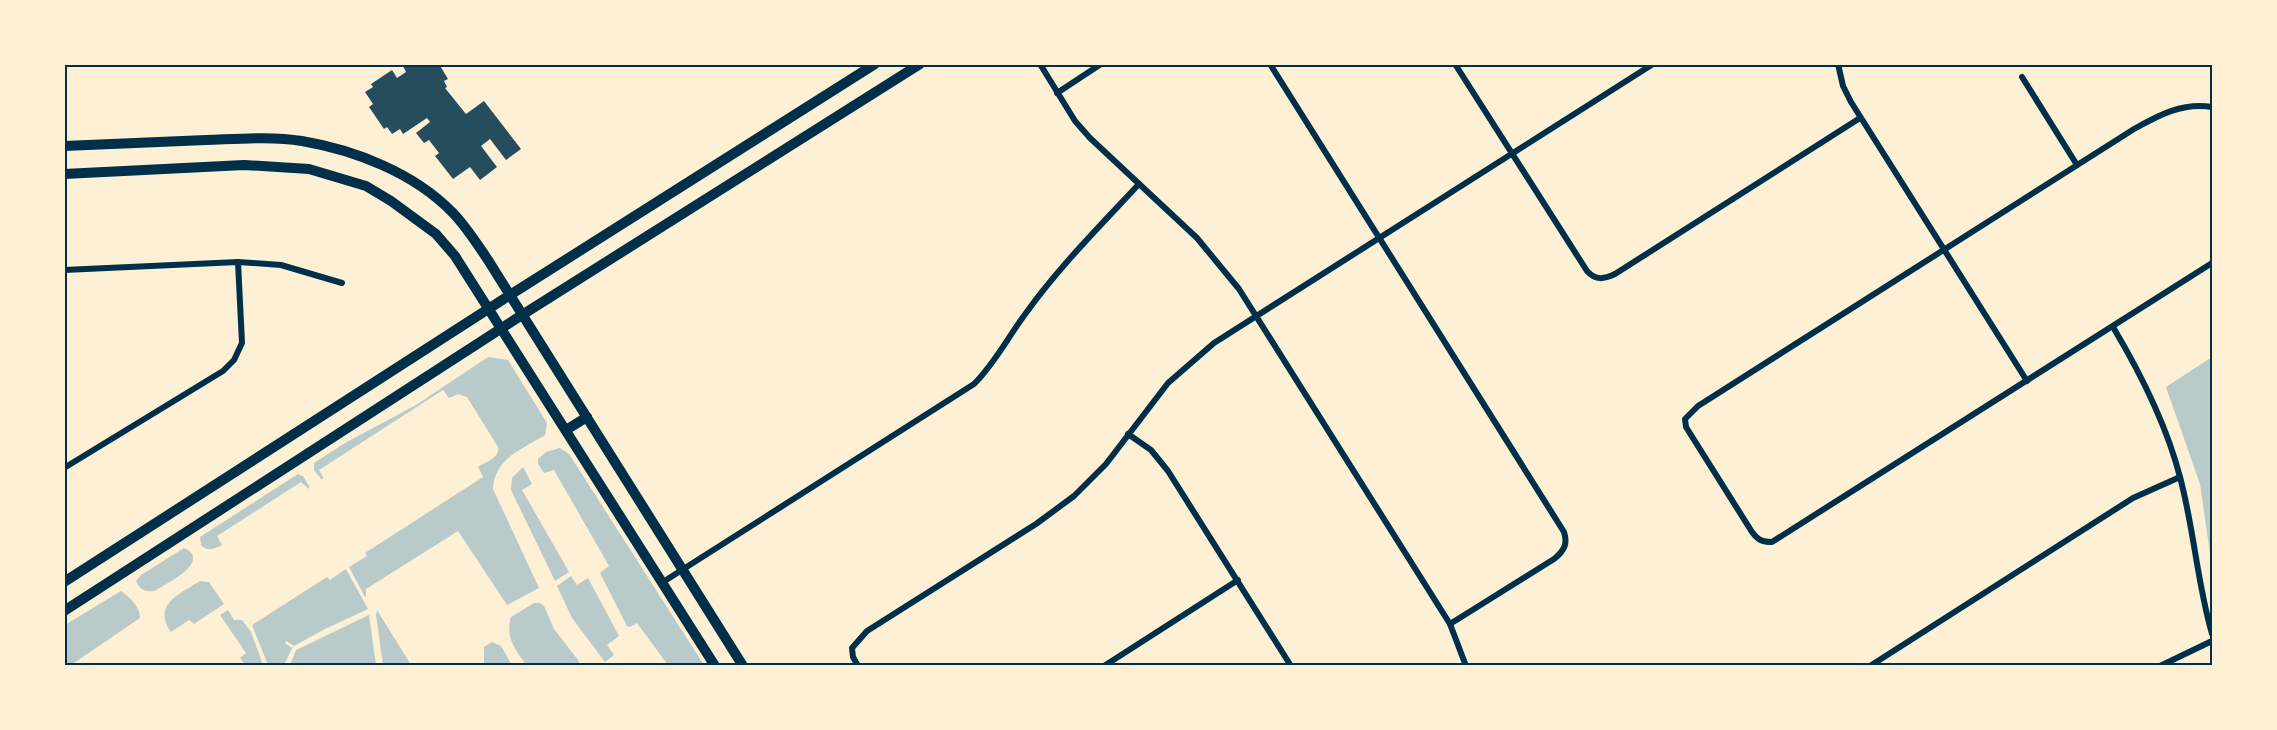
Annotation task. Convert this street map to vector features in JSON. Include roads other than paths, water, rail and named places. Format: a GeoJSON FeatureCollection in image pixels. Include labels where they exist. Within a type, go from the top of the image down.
{"type":"FeatureCollection","features":[{"type":"Feature","properties":{"kind":"main road"},"geometry":{"type":"LineString","coordinates":[[64,582],[875,64]]}},
{"type":"Feature","properties":{"kind":"main road"},"geometry":{"type":"LineString","coordinates":[[64,610],[502,327],[920,64]]}},
{"type":"Feature","properties":{"kind":"main road"},"geometry":{"type":"LineString","coordinates":[[64,146],[247,138],[301,141],[380,164],[408,179],[447,207],[473,238],[510,295],[743,666]]}},
{"type":"Feature","properties":{"kind":"main road"},"geometry":{"type":"LineString","coordinates":[[64,174],[244,165],[309,169],[366,186],[414,216],[436,234],[455,256],[490,308],[715,666]]}},
{"type":"Feature","properties":{"kind":"main road"},"geometry":{"type":"LineString","coordinates":[[566,430],[587,417]]}},
{"type":"Feature","properties":{"kind":"street"},"geometry":{"type":"LineString","coordinates":[[1040,64],[1075,121],[1090,138],[1209,251],[1239,289],[1450,624],[1466,666]]}},
{"type":"Feature","properties":{"kind":"street"},"geometry":{"type":"LineString","coordinates":[[1057,93],[1101,64]]}},
{"type":"Feature","properties":{"kind":"street"},"geometry":{"type":"LineString","coordinates":[[1270,64],[1567,539],[1565,546],[1554,559],[1450,624]]}},
{"type":"Feature","properties":{"kind":"street"},"geometry":{"type":"LineString","coordinates":[[1455,64],[1587,271],[1592,277],[1599,279],[1615,274],[1860,118]]}},
{"type":"Feature","properties":{"kind":"street"},"geometry":{"type":"LineString","coordinates":[[858,666],[853,657],[852,648],[867,631],[1036,524],[1068,501],[1098,472],[1168,383],[1214,343],[1512,154],[1643,67],[1653,64]]}},
{"type":"Feature","properties":{"kind":"street"},"geometry":{"type":"LineString","coordinates":[[1838,64],[1843,86],[1860,118],[2027,381]]}},
{"type":"Feature","properties":{"kind":"street"},"geometry":{"type":"LineString","coordinates":[[2022,77],[2078,165]]}},
{"type":"Feature","properties":{"kind":"street"},"geometry":{"type":"LineString","coordinates":[[2212,107],[2182,107],[2134,129],[1698,406],[1685,419],[1686,427],[1752,532],[1763,542],[1772,542],[2212,263]]}},
{"type":"Feature","properties":{"kind":"street"},"geometry":{"type":"LineString","coordinates":[[663,582],[974,384],[986,372],[1026,313],[1063,266],[1139,184]]}},
{"type":"Feature","properties":{"kind":"street"},"geometry":{"type":"LineString","coordinates":[[64,270],[238,262],[281,265],[342,283]]}},
{"type":"Feature","properties":{"kind":"street"},"geometry":{"type":"LineString","coordinates":[[64,468],[224,371],[234,360],[242,343],[238,262]]}},
{"type":"Feature","properties":{"kind":"street"},"geometry":{"type":"LineString","coordinates":[[2113,327],[2154,402],[2181,477],[2191,521],[2202,599],[2212,634]]}},
{"type":"Feature","properties":{"kind":"street"},"geometry":{"type":"LineString","coordinates":[[1128,434],[1151,450],[1168,471],[1291,666]]}},
{"type":"Feature","properties":{"kind":"street"},"geometry":{"type":"LineString","coordinates":[[1870,666],[2133,498],[2181,477]]}},
{"type":"Feature","properties":{"kind":"street"},"geometry":{"type":"LineString","coordinates":[[1104,666],[1238,580]]}},
{"type":"Feature","properties":{"kind":"street"},"geometry":{"type":"LineString","coordinates":[[2160,666],[2212,641]]}}]}
